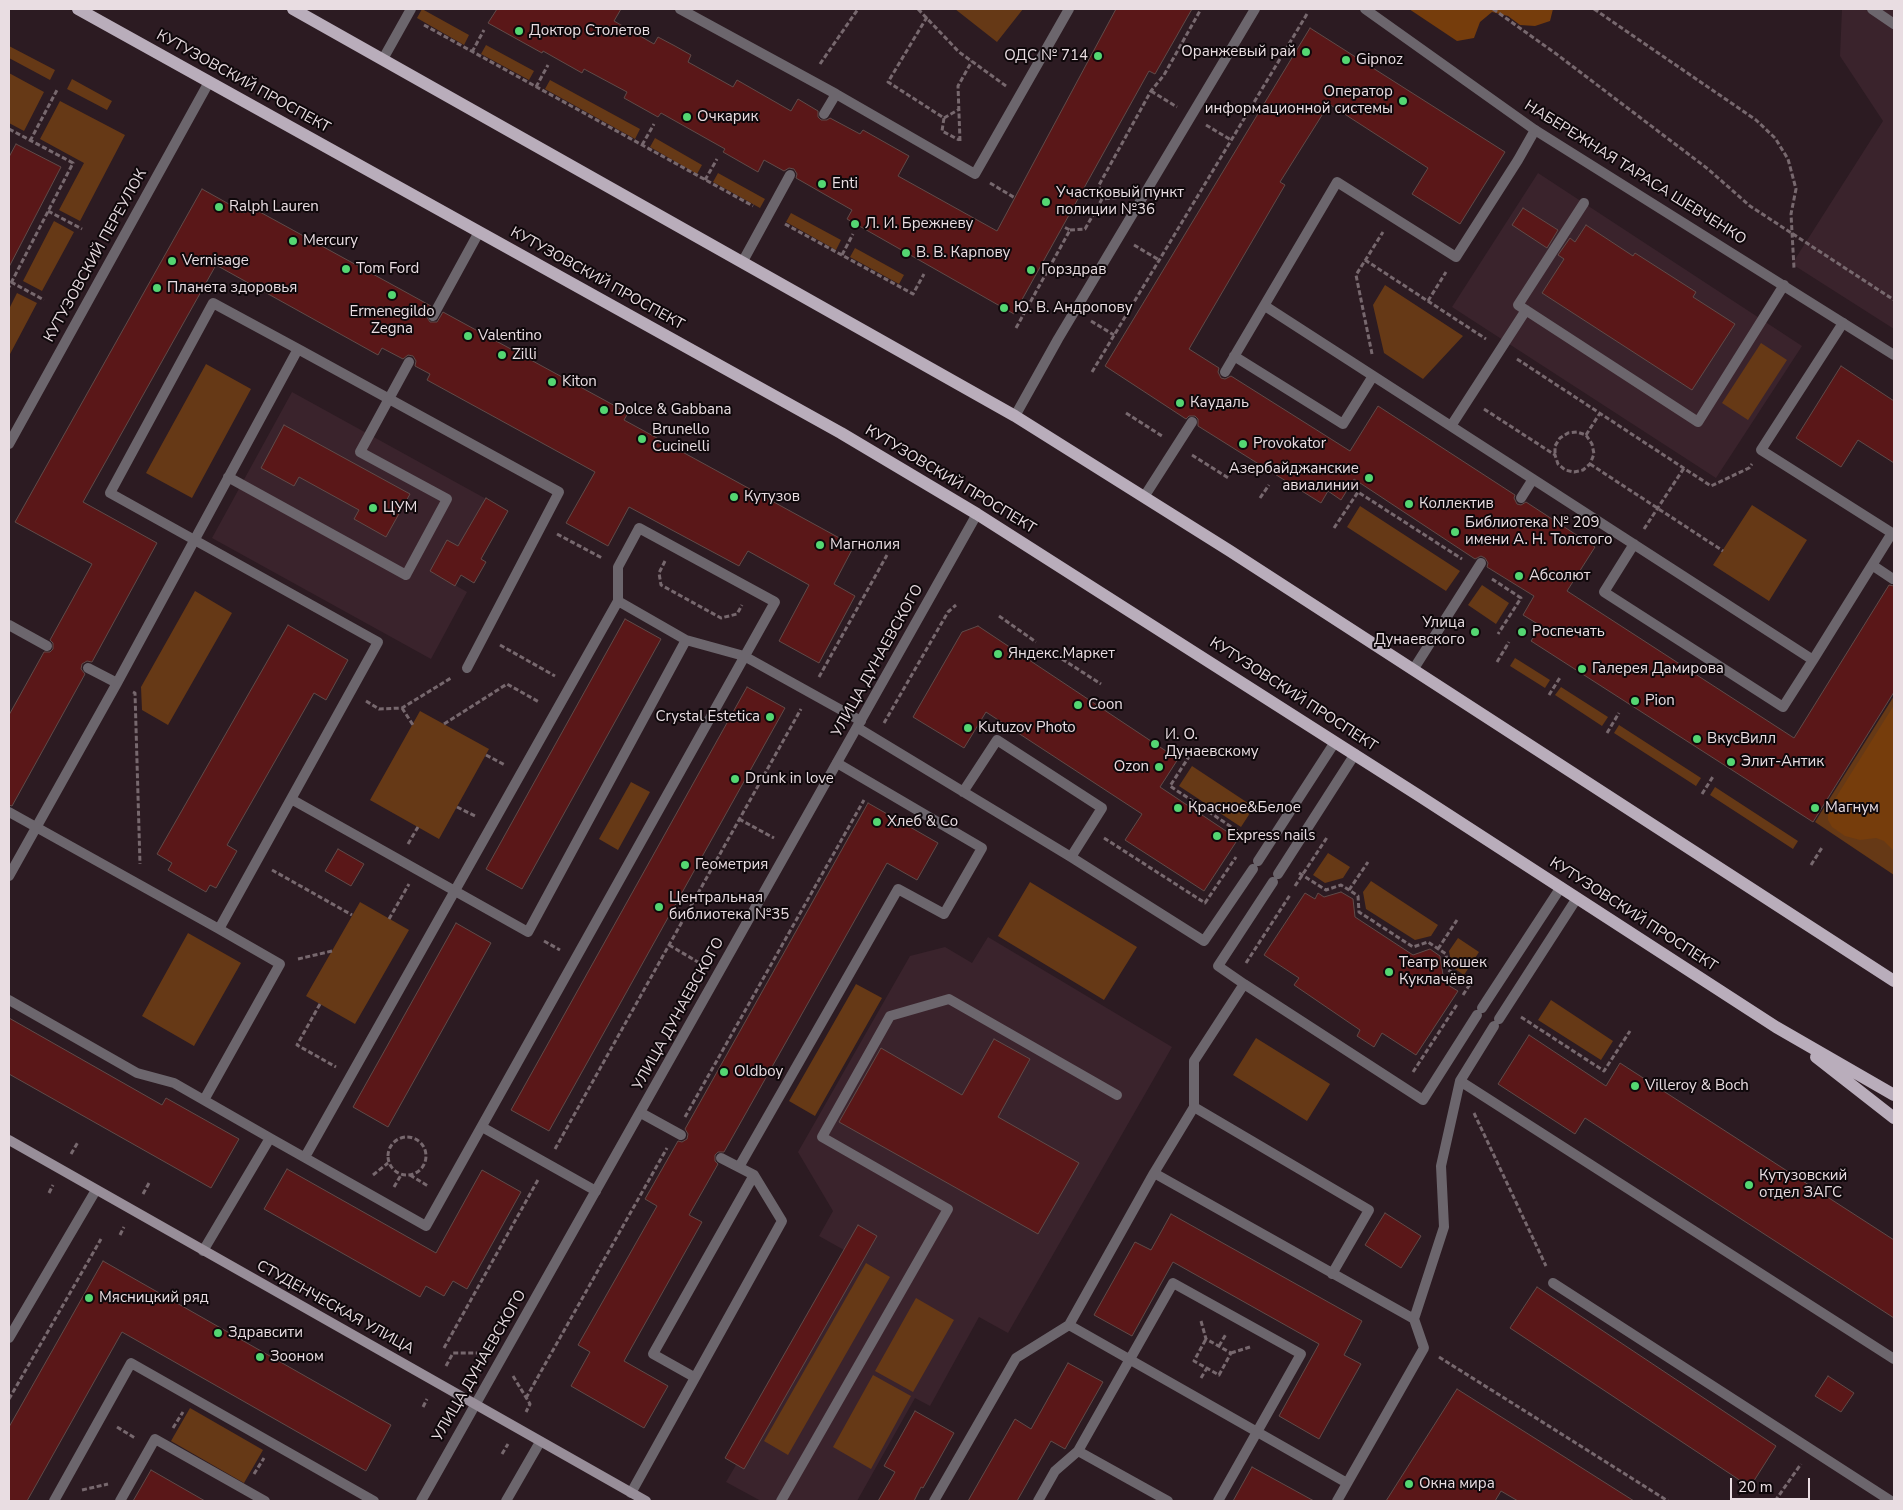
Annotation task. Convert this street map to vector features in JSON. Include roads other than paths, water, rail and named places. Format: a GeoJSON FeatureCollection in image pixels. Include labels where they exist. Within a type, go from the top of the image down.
{"type":"FeatureCollection","features":[{"type":"Feature","properties":{"kind":"main road","name":"КУТУЗОВСКИЙ ПРОСПЕКТ"},"geometry":{"type":"LineString","coordinates":[[78,9],[841,433],[978,514],[1355,754],[1776,1027],[1894,1095]]}},
{"type":"Feature","properties":{"kind":"main road"},"geometry":{"type":"LineString","coordinates":[[293,9],[1015,416],[1144,497],[1894,981]]}},
{"type":"Feature","properties":{"kind":"main road","name":"КУТУЗОВСКИЙ ПРОСПЕКТ"},"geometry":{"type":"LineString","coordinates":[[1776,1027],[1894,1118]]}},
{"type":"Feature","properties":{"kind":"street"},"geometry":{"type":"LineString","coordinates":[[680,9],[836,94],[975,174],[1069,9]]}},
{"type":"Feature","properties":{"kind":"street"},"geometry":{"type":"LineString","coordinates":[[1015,416],[1255,9]]}},
{"type":"Feature","properties":{"kind":"street","name":"НАБЕРЕЖНАЯ ТАРАСА ШЕВЧЕНКО"},"geometry":{"type":"LineString","coordinates":[[1365,9],[1535,130],[1894,355]]}},
{"type":"Feature","properties":{"kind":"street"},"geometry":{"type":"LineString","coordinates":[[1872,9],[1894,24]]}},
{"type":"Feature","properties":{"kind":"street"},"geometry":{"type":"LineString","coordinates":[[382,59],[409,12]]}},
{"type":"Feature","properties":{"kind":"street","name":"КУТУЗОВСКИЙ ПЕРЕУЛОК"},"geometry":{"type":"LineString","coordinates":[[9,444],[209,82]]}},
{"type":"Feature","properties":{"kind":"street"},"geometry":{"type":"LineString","coordinates":[[824,114],[836,94]]}},
{"type":"Feature","properties":{"kind":"street"},"geometry":{"type":"LineString","coordinates":[[1225,372],[1337,182],[1456,257],[1535,130]]}},
{"type":"Feature","properties":{"kind":"street"},"geometry":{"type":"LineString","coordinates":[[743,261],[790,175]]}},
{"type":"Feature","properties":{"kind":"street"},"geometry":{"type":"LineString","coordinates":[[1584,203],[1518,305],[1698,422],[1784,285]]}},
{"type":"Feature","properties":{"kind":"street"},"geometry":{"type":"LineString","coordinates":[[433,316],[479,232]]}},
{"type":"Feature","properties":{"kind":"street"},"geometry":{"type":"LineString","coordinates":[[218,929],[378,642],[110,493],[213,303],[559,492],[468,668]]}},
{"type":"Feature","properties":{"kind":"street"},"geometry":{"type":"LineString","coordinates":[[1265,306],[1813,660]]}},
{"type":"Feature","properties":{"kind":"street"},"geometry":{"type":"LineString","coordinates":[[1451,426],[1526,310]]}},
{"type":"Feature","properties":{"kind":"street"},"geometry":{"type":"LineString","coordinates":[[1634,544],[1604,592],[1782,707],[1892,533],[1761,450],[1844,323]]}},
{"type":"Feature","properties":{"kind":"street"},"geometry":{"type":"LineString","coordinates":[[9,876],[117,683],[298,349]]}},
{"type":"Feature","properties":{"kind":"street"},"geometry":{"type":"LineString","coordinates":[[1234,356],[1342,424],[1373,376]]}},
{"type":"Feature","properties":{"kind":"street"},"geometry":{"type":"LineString","coordinates":[[228,477],[406,575],[447,499],[360,452],[409,362]]}},
{"type":"Feature","properties":{"kind":"street"},"geometry":{"type":"LineString","coordinates":[[1144,497],[1192,422]]}},
{"type":"Feature","properties":{"kind":"street"},"geometry":{"type":"LineString","coordinates":[[1521,498],[1533,479]]}},
{"type":"Feature","properties":{"kind":"street","name":"УЛИЦА ДУНАЕВСКОГО"},"geometry":{"type":"LineString","coordinates":[[421,1501],[978,514]]}},
{"type":"Feature","properties":{"kind":"street"},"geometry":{"type":"LineString","coordinates":[[9,1000],[137,1073],[174,1083],[270,1138],[426,1226],[775,602],[639,528],[618,567],[618,601],[304,1157]]}},
{"type":"Feature","properties":{"kind":"street"},"geometry":{"type":"LineString","coordinates":[[1413,670],[1481,563]]}},
{"type":"Feature","properties":{"kind":"street"},"geometry":{"type":"LineString","coordinates":[[1872,565],[1893,579]]}},
{"type":"Feature","properties":{"kind":"street"},"geometry":{"type":"LineString","coordinates":[[618,601],[686,640],[744,656],[810,693],[859,725],[876,739],[1070,857],[1204,942],[1335,742]]}},
{"type":"Feature","properties":{"kind":"street"},"geometry":{"type":"LineString","coordinates":[[9,625],[47,646]]}},
{"type":"Feature","properties":{"kind":"street"},"geometry":{"type":"LineString","coordinates":[[291,799],[528,932],[686,640]]}},
{"type":"Feature","properties":{"kind":"street"},"geometry":{"type":"LineString","coordinates":[[88,668],[117,683]]}},
{"type":"Feature","properties":{"kind":"street"},"geometry":{"type":"LineString","coordinates":[[963,792],[997,740],[1102,808],[1070,857]]}},
{"type":"Feature","properties":{"kind":"street"},"geometry":{"type":"LineString","coordinates":[[1355,754],[1218,966],[1423,1100],[1561,887]]}},
{"type":"Feature","properties":{"kind":"street"},"geometry":{"type":"LineString","coordinates":[[739,1167],[898,889],[944,914],[982,848],[837,763]]}},
{"type":"Feature","properties":{"kind":"street"},"geometry":{"type":"LineString","coordinates":[[9,812],[280,964],[204,1100]]}},
{"type":"Feature","properties":{"kind":"street"},"geometry":{"type":"LineString","coordinates":[[1337,1501],[1424,1348],[1414,1319],[1444,1228],[1441,1166],[1460,1081],[1577,898]]}},
{"type":"Feature","properties":{"kind":"street"},"geometry":{"type":"LineString","coordinates":[[934,1501],[1016,1358],[1069,1325],[1154,1173],[1194,1107],[1194,1061],[1240,981]]}},
{"type":"Feature","properties":{"kind":"street"},"geometry":{"type":"LineString","coordinates":[[781,1501],[948,1209],[822,1137],[890,1016],[949,999],[1117,1095]]}},
{"type":"Feature","properties":{"kind":"street"},"geometry":{"type":"LineString","coordinates":[[1460,1081],[1894,1359]]}},
{"type":"Feature","properties":{"kind":"street"},"geometry":{"type":"LineString","coordinates":[[1194,1107],[1369,1210],[1332,1274]]}},
{"type":"Feature","properties":{"kind":"street"},"geometry":{"type":"LineString","coordinates":[[640,1113],[679,1134]]}},
{"type":"Feature","properties":{"kind":"street"},"geometry":{"type":"LineString","coordinates":[[482,1127],[596,1191]]}},
{"type":"Feature","properties":{"kind":"street"},"geometry":{"type":"LineString","coordinates":[[203,1251],[270,1138]]}},
{"type":"Feature","properties":{"kind":"street","name":"СТУДЕНЧЕСКАЯ УЛИЦА"},"geometry":{"type":"LineString","coordinates":[[9,1140],[646,1501]]}},
{"type":"Feature","properties":{"kind":"street"},"geometry":{"type":"LineString","coordinates":[[631,1493],[782,1221],[754,1175],[721,1158]]}},
{"type":"Feature","properties":{"kind":"street"},"geometry":{"type":"LineString","coordinates":[[1154,1173],[1414,1319]]}},
{"type":"Feature","properties":{"kind":"street"},"geometry":{"type":"LineString","coordinates":[[694,1377],[653,1354],[754,1175]]}},
{"type":"Feature","properties":{"kind":"street"},"geometry":{"type":"LineString","coordinates":[[9,1338],[96,1190]]}},
{"type":"Feature","properties":{"kind":"street"},"geometry":{"type":"LineString","coordinates":[[1038,1501],[1055,1471],[1078,1451],[1173,1283],[1301,1354],[1218,1501]]}},
{"type":"Feature","properties":{"kind":"street"},"geometry":{"type":"LineString","coordinates":[[1553,1283],[1891,1501]]}},
{"type":"Feature","properties":{"kind":"street"},"geometry":{"type":"LineString","coordinates":[[1069,1325],[1347,1483]]}},
{"type":"Feature","properties":{"kind":"street"},"geometry":{"type":"LineString","coordinates":[[55,1499],[131,1363],[374,1501]]}},
{"type":"Feature","properties":{"kind":"street"},"geometry":{"type":"LineString","coordinates":[[120,1501],[155,1439],[264,1501]]}},
{"type":"Feature","properties":{"kind":"street"},"geometry":{"type":"LineString","coordinates":[[506,1501],[540,1442]]}},
{"type":"Feature","properties":{"kind":"street"},"geometry":{"type":"LineString","coordinates":[[1078,1451],[1168,1501]]}},
{"type":"Feature","properties":{"kind":"place","name":"Доктор Столетов"},"geometry":{"type":"Point","coordinates":[519,31]}},
{"type":"Feature","properties":{"kind":"place","name":"Оранжевый рай"},"geometry":{"type":"Point","coordinates":[1306,52]}},
{"type":"Feature","properties":{"kind":"place","name":"ОДС № 714"},"geometry":{"type":"Point","coordinates":[1098,56]}},
{"type":"Feature","properties":{"kind":"place","name":"Gipnoz"},"geometry":{"type":"Point","coordinates":[1346,60]}},
{"type":"Feature","properties":{"kind":"place","name":"Оператор информационной системы"},"geometry":{"type":"Point","coordinates":[1403,101]}},
{"type":"Feature","properties":{"kind":"place","name":"Очкарик"},"geometry":{"type":"Point","coordinates":[687,117]}},
{"type":"Feature","properties":{"kind":"place","name":"Enti"},"geometry":{"type":"Point","coordinates":[822,184]}},
{"type":"Feature","properties":{"kind":"place","name":"Участковый пункт полиции №36"},"geometry":{"type":"Point","coordinates":[1046,202]}},
{"type":"Feature","properties":{"kind":"place","name":"Ralph Lauren"},"geometry":{"type":"Point","coordinates":[219,207]}},
{"type":"Feature","properties":{"kind":"place","name":"Л. И. Брежневу"},"geometry":{"type":"Point","coordinates":[855,224]}},
{"type":"Feature","properties":{"kind":"place","name":"Mercury"},"geometry":{"type":"Point","coordinates":[293,241]}},
{"type":"Feature","properties":{"kind":"place","name":"В. В. Карпову"},"geometry":{"type":"Point","coordinates":[906,253]}},
{"type":"Feature","properties":{"kind":"place","name":"Vernisage"},"geometry":{"type":"Point","coordinates":[172,261]}},
{"type":"Feature","properties":{"kind":"place","name":"Tom Ford"},"geometry":{"type":"Point","coordinates":[346,269]}},
{"type":"Feature","properties":{"kind":"place","name":"Горздрав"},"geometry":{"type":"Point","coordinates":[1031,270]}},
{"type":"Feature","properties":{"kind":"place","name":"Планета здоровья"},"geometry":{"type":"Point","coordinates":[157,288]}},
{"type":"Feature","properties":{"kind":"place","name":"Ermenegildo Zegna"},"geometry":{"type":"Point","coordinates":[392,295]}},
{"type":"Feature","properties":{"kind":"place","name":"Ю. В. Андропову"},"geometry":{"type":"Point","coordinates":[1004,308]}},
{"type":"Feature","properties":{"kind":"place","name":"Valentino"},"geometry":{"type":"Point","coordinates":[468,336]}},
{"type":"Feature","properties":{"kind":"place","name":"Zilli"},"geometry":{"type":"Point","coordinates":[502,355]}},
{"type":"Feature","properties":{"kind":"place","name":"Kiton"},"geometry":{"type":"Point","coordinates":[552,382]}},
{"type":"Feature","properties":{"kind":"place","name":"Каудаль"},"geometry":{"type":"Point","coordinates":[1180,403]}},
{"type":"Feature","properties":{"kind":"place","name":"Dolce & Gabbana"},"geometry":{"type":"Point","coordinates":[604,410]}},
{"type":"Feature","properties":{"kind":"place","name":"Brunello Cucinelli"},"geometry":{"type":"Point","coordinates":[642,439]}},
{"type":"Feature","properties":{"kind":"place","name":"Provokator"},"geometry":{"type":"Point","coordinates":[1243,444]}},
{"type":"Feature","properties":{"kind":"place","name":"Азербайджанские авиалинии"},"geometry":{"type":"Point","coordinates":[1369,478]}},
{"type":"Feature","properties":{"kind":"place","name":"Кутузов"},"geometry":{"type":"Point","coordinates":[734,497]}},
{"type":"Feature","properties":{"kind":"place","name":"Коллектив"},"geometry":{"type":"Point","coordinates":[1409,504]}},
{"type":"Feature","properties":{"kind":"place","name":"ЦУМ"},"geometry":{"type":"Point","coordinates":[373,508]}},
{"type":"Feature","properties":{"kind":"place","name":"Библиотека № 209 имени А. Н. Толстого"},"geometry":{"type":"Point","coordinates":[1455,532]}},
{"type":"Feature","properties":{"kind":"place","name":"Магнолия"},"geometry":{"type":"Point","coordinates":[820,545]}},
{"type":"Feature","properties":{"kind":"place","name":"Абсолют"},"geometry":{"type":"Point","coordinates":[1519,576]}},
{"type":"Feature","properties":{"kind":"place","name":"Улица Дунаевского"},"geometry":{"type":"Point","coordinates":[1475,632]}},
{"type":"Feature","properties":{"kind":"place","name":"Роспечать"},"geometry":{"type":"Point","coordinates":[1522,632]}},
{"type":"Feature","properties":{"kind":"place","name":"Яндекс.Маркет"},"geometry":{"type":"Point","coordinates":[998,654]}},
{"type":"Feature","properties":{"kind":"place","name":"Галерея Дамирова"},"geometry":{"type":"Point","coordinates":[1582,669]}},
{"type":"Feature","properties":{"kind":"place","name":"Pion"},"geometry":{"type":"Point","coordinates":[1635,701]}},
{"type":"Feature","properties":{"kind":"place","name":"Coon"},"geometry":{"type":"Point","coordinates":[1078,705]}},
{"type":"Feature","properties":{"kind":"place","name":"Crystal Estetica"},"geometry":{"type":"Point","coordinates":[770,717]}},
{"type":"Feature","properties":{"kind":"place","name":"Kutuzov Photo"},"geometry":{"type":"Point","coordinates":[968,728]}},
{"type":"Feature","properties":{"kind":"place","name":"ВкусВилл"},"geometry":{"type":"Point","coordinates":[1697,739]}},
{"type":"Feature","properties":{"kind":"place","name":"И. О. Дунаевскому"},"geometry":{"type":"Point","coordinates":[1155,744]}},
{"type":"Feature","properties":{"kind":"place","name":"Элит-Антик"},"geometry":{"type":"Point","coordinates":[1731,762]}},
{"type":"Feature","properties":{"kind":"place","name":"Ozon"},"geometry":{"type":"Point","coordinates":[1159,767]}},
{"type":"Feature","properties":{"kind":"place","name":"Drunk in love"},"geometry":{"type":"Point","coordinates":[735,779]}},
{"type":"Feature","properties":{"kind":"place","name":"Красное&Белое"},"geometry":{"type":"Point","coordinates":[1178,808]}},
{"type":"Feature","properties":{"kind":"place","name":"Магнум"},"geometry":{"type":"Point","coordinates":[1815,808]}},
{"type":"Feature","properties":{"kind":"place","name":"Хлеб & Co"},"geometry":{"type":"Point","coordinates":[877,822]}},
{"type":"Feature","properties":{"kind":"place","name":"Express nails"},"geometry":{"type":"Point","coordinates":[1217,836]}},
{"type":"Feature","properties":{"kind":"place","name":"Геометрия"},"geometry":{"type":"Point","coordinates":[685,865]}},
{"type":"Feature","properties":{"kind":"place","name":"Центральная библиотека №35"},"geometry":{"type":"Point","coordinates":[659,907]}},
{"type":"Feature","properties":{"kind":"place","name":"Театр кошек Куклачёва"},"geometry":{"type":"Point","coordinates":[1389,972]}},
{"type":"Feature","properties":{"kind":"place","name":"Oldboy"},"geometry":{"type":"Point","coordinates":[724,1072]}},
{"type":"Feature","properties":{"kind":"place","name":"Villeroy & Boch"},"geometry":{"type":"Point","coordinates":[1635,1086]}},
{"type":"Feature","properties":{"kind":"place","name":"Кутузовский отдел ЗАГС"},"geometry":{"type":"Point","coordinates":[1749,1185]}},
{"type":"Feature","properties":{"kind":"place","name":"Мясницкий ряд"},"geometry":{"type":"Point","coordinates":[89,1298]}},
{"type":"Feature","properties":{"kind":"place","name":"Здравсити"},"geometry":{"type":"Point","coordinates":[218,1333]}},
{"type":"Feature","properties":{"kind":"place","name":"Зооном"},"geometry":{"type":"Point","coordinates":[260,1357]}},
{"type":"Feature","properties":{"kind":"place","name":"Окна мира"},"geometry":{"type":"Point","coordinates":[1409,1484]}}]}
